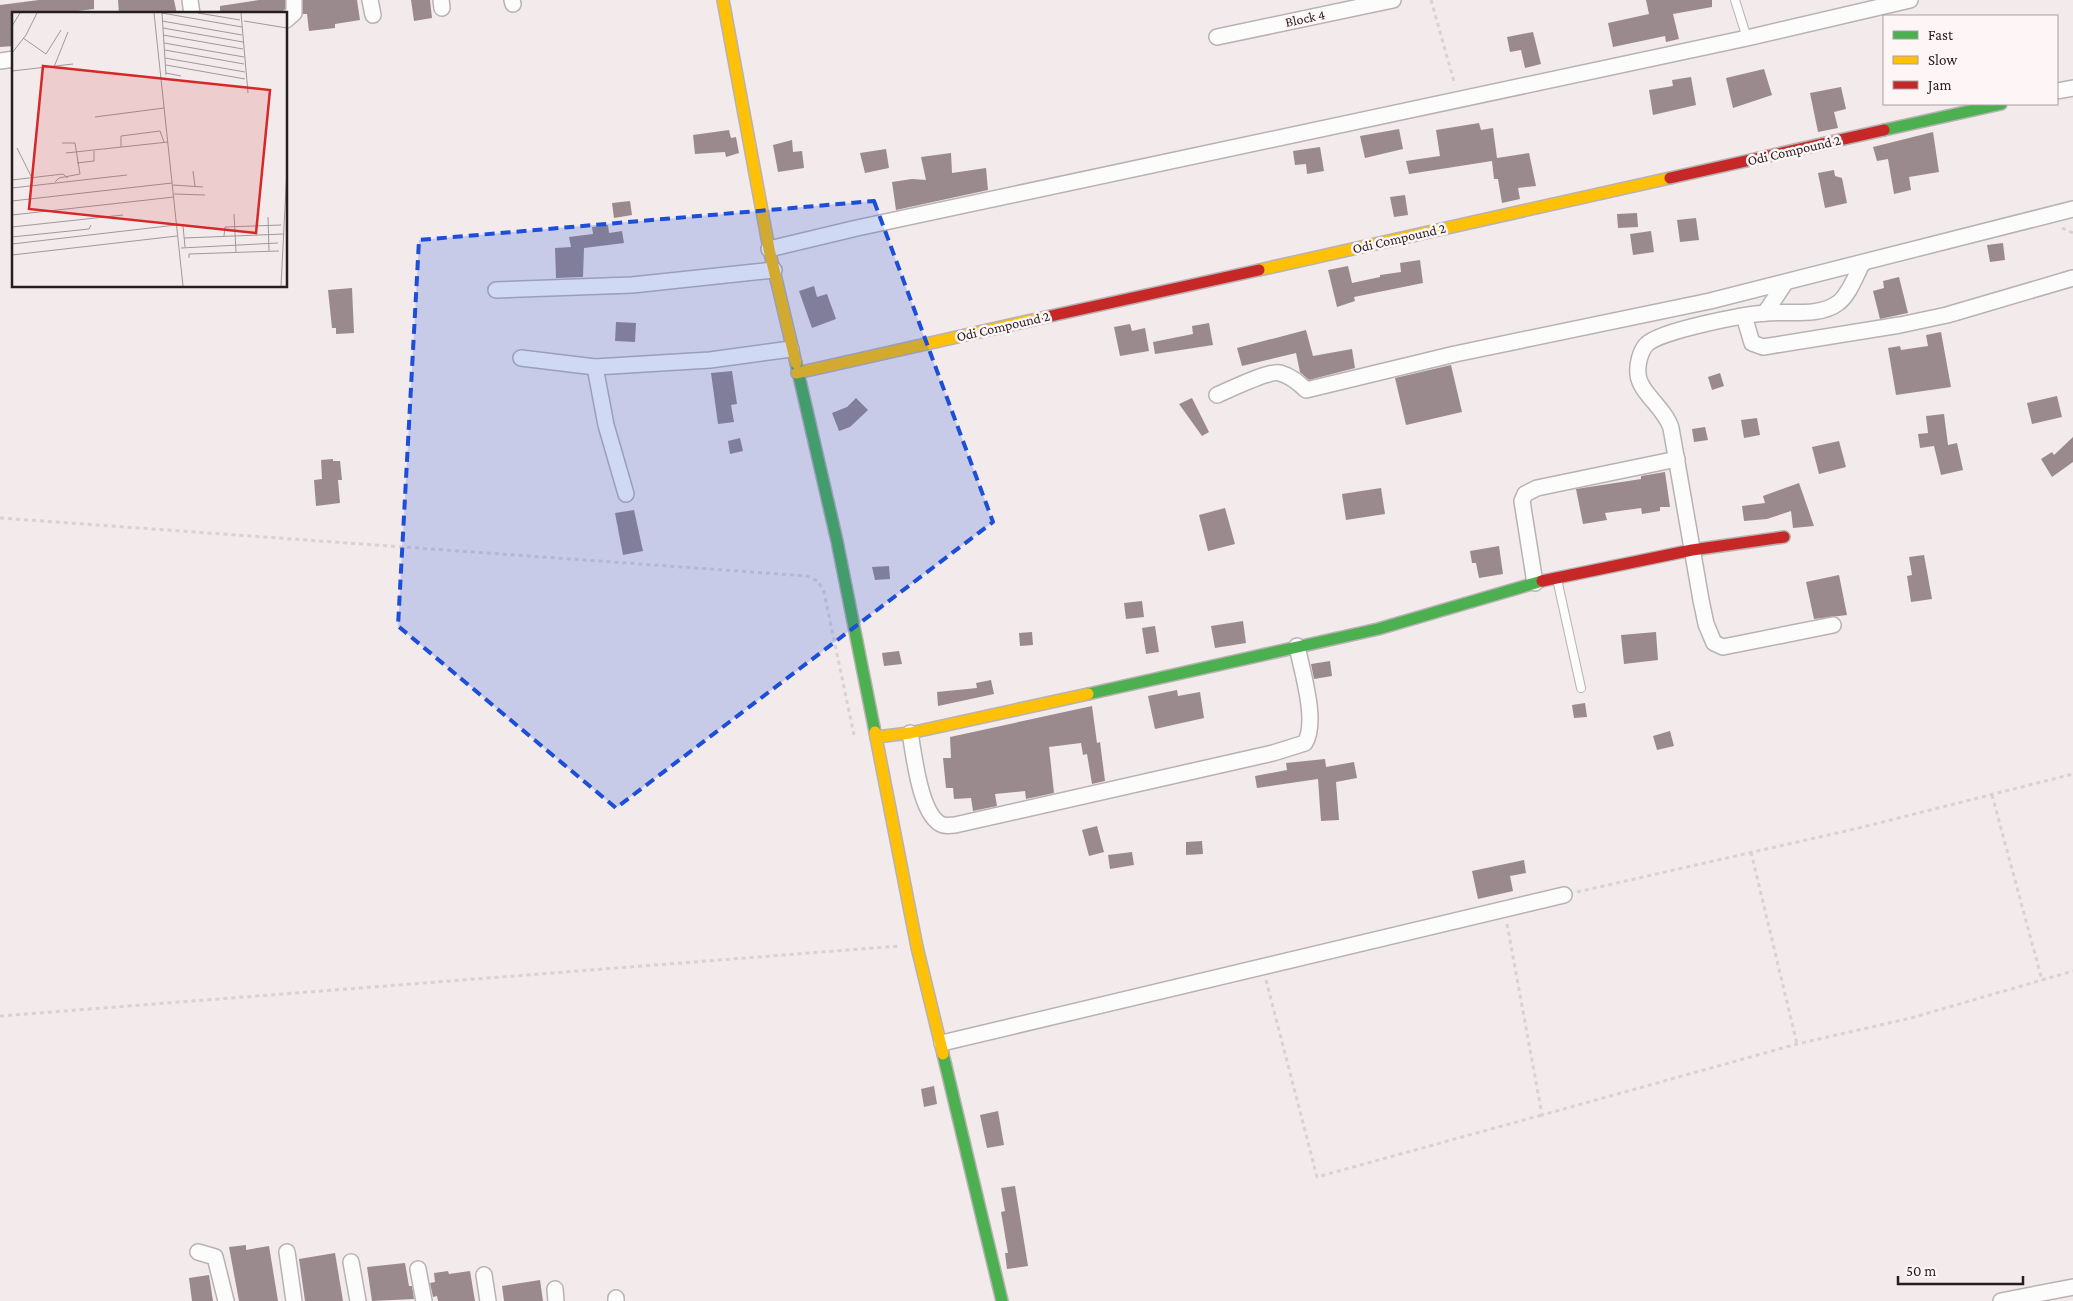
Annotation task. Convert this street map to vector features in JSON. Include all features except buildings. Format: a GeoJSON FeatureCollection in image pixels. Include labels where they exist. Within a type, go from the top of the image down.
{"type":"FeatureCollection","features":[{"type":"Feature","properties":{"kind":"street"},"geometry":{"type":"LineString","coordinates":[[288,18],[294,13],[294,0]]}},
{"type":"Feature","properties":{"kind":"street"},"geometry":{"type":"LineString","coordinates":[[723,0],[769,249],[837,541],[917,947],[942,1043],[1002,1301]]}},
{"type":"Feature","properties":{"kind":"street","name":"Block 4"},"geometry":{"type":"LineString","coordinates":[[1217,37],[1393,0]]}},
{"type":"Feature","properties":{"kind":"street"},"geometry":{"type":"LineString","coordinates":[[769,249],[857,228],[1747,38],[1910,0]]}},
{"type":"Feature","properties":{"kind":"street"},"geometry":{"type":"LineString","coordinates":[[2058,91],[2073,88]]}},
{"type":"Feature","properties":{"kind":"street","name":"Odi Compound 2"},"geometry":{"type":"LineString","coordinates":[[797,373],[1997,105]]}},
{"type":"Feature","properties":{"kind":"street"},"geometry":{"type":"LineString","coordinates":[[1217,396],[1242,383],[1278,372],[1294,378],[1306,390],[1445,356],[1710,301],[2073,209]]}},
{"type":"Feature","properties":{"kind":"street"},"geometry":{"type":"LineString","coordinates":[[1833,625],[1723,647],[1714,643],[1706,624],[1668,418],[1641,385],[1638,376],[1640,356],[1646,345],[1654,339],[1744,316],[1825,309],[1838,303],[1847,292],[1862,264]]}},
{"type":"Feature","properties":{"kind":"street"},"geometry":{"type":"LineString","coordinates":[[496,290],[632,284],[774,270]]}},
{"type":"Feature","properties":{"kind":"street"},"geometry":{"type":"LineString","coordinates":[[1744,316],[1752,343],[1763,347],[1900,325],[1947,315],[2072,280]]}},
{"type":"Feature","properties":{"kind":"street"},"geometry":{"type":"LineString","coordinates":[[1765,313],[1785,283]]}},
{"type":"Feature","properties":{"kind":"street"},"geometry":{"type":"LineString","coordinates":[[521,358],[595,367],[710,360],[791,349]]}},
{"type":"Feature","properties":{"kind":"street"},"geometry":{"type":"LineString","coordinates":[[595,367],[606,425],[626,494]]}},
{"type":"Feature","properties":{"kind":"street"},"geometry":{"type":"LineString","coordinates":[[1535,583],[1522,502],[1525,494],[1537,488],[1677,459]]}},
{"type":"Feature","properties":{"kind":"street"},"geometry":{"type":"LineString","coordinates":[[876,737],[910,733],[1205,670],[1297,646],[1378,628],[1556,577],[1692,550],[1784,537]]}},
{"type":"Feature","properties":{"kind":"street"},"geometry":{"type":"LineString","coordinates":[[910,733],[923,800],[934,818],[943,825],[964,823],[1273,753],[1305,743],[1311,734],[1310,715],[1297,646]]}},
{"type":"Feature","properties":{"kind":"street"},"geometry":{"type":"LineString","coordinates":[[942,1043],[1564,895]]}},
{"type":"Feature","properties":{"kind":"street"},"geometry":{"type":"LineString","coordinates":[[198,1252],[216,1257],[226,1301]]}},
{"type":"Feature","properties":{"kind":"street"},"geometry":{"type":"LineString","coordinates":[[287,1252],[294,1301]]}},
{"type":"Feature","properties":{"kind":"street"},"geometry":{"type":"LineString","coordinates":[[351,1262],[358,1301]]}},
{"type":"Feature","properties":{"kind":"street"},"geometry":{"type":"LineString","coordinates":[[418,1269],[424,1301]]}},
{"type":"Feature","properties":{"kind":"street"},"geometry":{"type":"LineString","coordinates":[[484,1274],[488,1301]]}},
{"type":"Feature","properties":{"kind":"street"},"geometry":{"type":"LineString","coordinates":[[2002,1301],[2073,1287]]}},
{"type":"Feature","properties":{"kind":"lane"},"geometry":{"type":"LineString","coordinates":[[1735,0],[1747,38]]}},
{"type":"Feature","properties":{"kind":"lane"},"geometry":{"type":"LineString","coordinates":[[1556,577],[1581,688]]}},
{"type":"Feature","properties":{"kind":"path"},"geometry":{"type":"LineString","coordinates":[[1431,0],[1459,100]]}},
{"type":"Feature","properties":{"kind":"path"},"geometry":{"type":"LineString","coordinates":[[0,518],[807,576],[818,581],[824,592],[856,745]]}},
{"type":"Feature","properties":{"kind":"path"},"geometry":{"type":"LineString","coordinates":[[1564,895],[2073,774]]}},
{"type":"Feature","properties":{"kind":"path"},"geometry":{"type":"LineString","coordinates":[[1992,794],[2042,980]]}},
{"type":"Feature","properties":{"kind":"path"},"geometry":{"type":"LineString","coordinates":[[1750,852],[1797,1044]]}},
{"type":"Feature","properties":{"kind":"path"},"geometry":{"type":"LineString","coordinates":[[1504,908],[1542,1115]]}},
{"type":"Feature","properties":{"kind":"path"},"geometry":{"type":"LineString","coordinates":[[897,937],[899,946]]}},
{"type":"Feature","properties":{"kind":"path"},"geometry":{"type":"LineString","coordinates":[[0,1016],[899,946],[917,947]]}},
{"type":"Feature","properties":{"kind":"path"},"geometry":{"type":"LineString","coordinates":[[1263,967],[1317,1177],[1797,1044],[1911,1018],[2073,971]]}},
{"type":"Feature","properties":{"kind":"highlighted area"},"geometry":{"type":"Polygon","coordinates":[[[874,201],[993,522],[616,808],[398,626],[419,240],[874,201]]]}},
{"type":"Feature","properties":{"kind":"traffic: fast"},"geometry":{"type":"LineString","coordinates":[[1884,130],[1996,105]]}},
{"type":"Feature","properties":{"kind":"traffic: fast"},"geometry":{"type":"LineString","coordinates":[[796,363],[837,541],[875,732]]}},
{"type":"Feature","properties":{"kind":"traffic: fast"},"geometry":{"type":"LineString","coordinates":[[1088,694],[1378,629],[1542,581]]}},
{"type":"Feature","properties":{"kind":"traffic: fast"},"geometry":{"type":"LineString","coordinates":[[943,1054],[1002,1301]]}},
{"type":"Feature","properties":{"kind":"traffic: slow"},"geometry":{"type":"LineString","coordinates":[[723,0],[769,249],[796,363]]}},
{"type":"Feature","properties":{"kind":"traffic: slow"},"geometry":{"type":"LineString","coordinates":[[1259,270],[1670,178]]}},
{"type":"Feature","properties":{"kind":"traffic: slow"},"geometry":{"type":"LineString","coordinates":[[797,373],[1046,317]]}},
{"type":"Feature","properties":{"kind":"traffic: slow"},"geometry":{"type":"LineString","coordinates":[[876,737],[910,733],[1088,694]]}},
{"type":"Feature","properties":{"kind":"traffic: slow"},"geometry":{"type":"LineString","coordinates":[[875,732],[917,947],[943,1054]]}},
{"type":"Feature","properties":{"kind":"traffic: jam"},"geometry":{"type":"LineString","coordinates":[[1670,178],[1884,130]]}},
{"type":"Feature","properties":{"kind":"traffic: jam"},"geometry":{"type":"LineString","coordinates":[[1046,317],[1259,270]]}},
{"type":"Feature","properties":{"kind":"traffic: jam"},"geometry":{"type":"LineString","coordinates":[[1542,581],[1692,550],[1784,537]]}}]}
